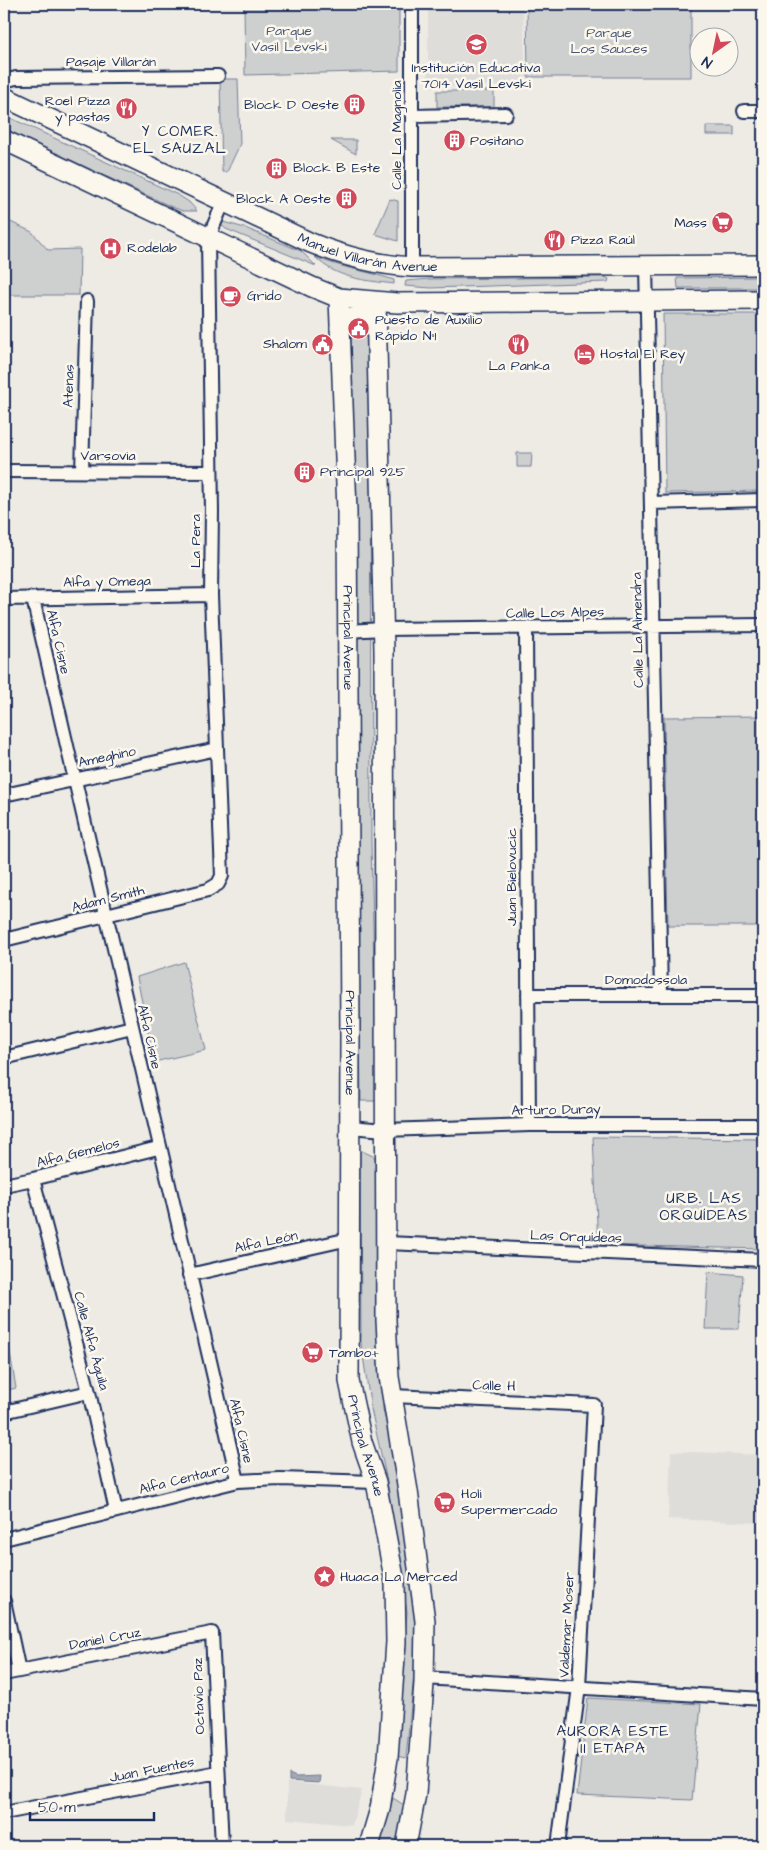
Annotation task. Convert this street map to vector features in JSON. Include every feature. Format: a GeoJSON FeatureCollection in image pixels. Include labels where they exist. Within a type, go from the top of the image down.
{"type":"FeatureCollection","features":[{"type":"Feature","properties":{"kind":"main road","name":"Manuel Villarán Avenue"},"geometry":{"type":"LineString","coordinates":[[4,97],[332,251],[368,261],[412,267],[763,265]]}},
{"type":"Feature","properties":{"kind":"main road"},"geometry":{"type":"LineString","coordinates":[[4,140],[208,239],[339,298],[376,302],[763,300]]}},
{"type":"Feature","properties":{"kind":"main road","name":"Principal Avenue"},"geometry":{"type":"LineString","coordinates":[[339,298],[347,505],[346,631],[350,1127],[349,1381],[362,1442],[376,1482],[395,1583],[396,1642],[388,1758],[380,1809],[370,1846]]}},
{"type":"Feature","properties":{"kind":"main road"},"geometry":{"type":"LineString","coordinates":[[376,302],[383,629],[386,1110],[384,1130],[388,1376],[418,1560],[424,1621],[424,1678],[416,1784],[406,1846]]}},
{"type":"Feature","properties":{"kind":"main road"},"geometry":{"type":"LineString","coordinates":[[340,328],[346,320],[354,318],[366,318],[376,323]]}},
{"type":"Feature","properties":{"kind":"main road"},"geometry":{"type":"LineString","coordinates":[[385,1780],[416,1784]]}},
{"type":"Feature","properties":{"kind":"street","name":"Calle La Magnolia"},"geometry":{"type":"LineString","coordinates":[[412,4],[412,267]]}},
{"type":"Feature","properties":{"kind":"street","name":"Pasaje Villarán"},"geometry":{"type":"LineString","coordinates":[[4,81],[16,78],[218,76]]}},
{"type":"Feature","properties":{"kind":"street"},"geometry":{"type":"LineString","coordinates":[[744,111],[763,111]]}},
{"type":"Feature","properties":{"kind":"street"},"geometry":{"type":"LineString","coordinates":[[412,116],[506,114]]}},
{"type":"Feature","properties":{"kind":"street","name":"La Pera"},"geometry":{"type":"LineString","coordinates":[[218,884],[222,876],[211,595],[208,239],[224,200]]}},
{"type":"Feature","properties":{"kind":"street","name":"Calle La Almendra"},"geometry":{"type":"LineString","coordinates":[[646,265],[661,994]]}},
{"type":"Feature","properties":{"kind":"street","name":"Atenas"},"geometry":{"type":"LineString","coordinates":[[82,471],[87,301]]}},
{"type":"Feature","properties":{"kind":"street","name":"Varsovia"},"geometry":{"type":"LineString","coordinates":[[4,471],[211,472]]}},
{"type":"Feature","properties":{"kind":"street"},"geometry":{"type":"LineString","coordinates":[[651,503],[763,500]]}},
{"type":"Feature","properties":{"kind":"street","name":"Alfa y Omega"},"geometry":{"type":"LineString","coordinates":[[4,599],[211,595]]}},
{"type":"Feature","properties":{"kind":"street","name":"Alfa Cisne"},"geometry":{"type":"LineString","coordinates":[[33,599],[107,915],[158,1148],[238,1481]]}},
{"type":"Feature","properties":{"kind":"street","name":"Calle Los Alpes"},"geometry":{"type":"LineString","coordinates":[[346,631],[763,625]]}},
{"type":"Feature","properties":{"kind":"street","name":"Juan Bielovucic"},"geometry":{"type":"LineString","coordinates":[[526,628],[529,1125]]}},
{"type":"Feature","properties":{"kind":"street","name":"Ameghino"},"geometry":{"type":"LineString","coordinates":[[4,795],[217,749]]}},
{"type":"Feature","properties":{"kind":"street","name":"Adam Smith"},"geometry":{"type":"LineString","coordinates":[[4,940],[208,890],[218,884]]}},
{"type":"Feature","properties":{"kind":"street","name":"Domodossola"},"geometry":{"type":"LineString","coordinates":[[528,995],[763,995]]}},
{"type":"Feature","properties":{"kind":"street"},"geometry":{"type":"LineString","coordinates":[[4,1058],[132,1027]]}},
{"type":"Feature","properties":{"kind":"street","name":"Arturo Duray"},"geometry":{"type":"LineString","coordinates":[[350,1127],[384,1130],[529,1125],[763,1125]]}},
{"type":"Feature","properties":{"kind":"street","name":"Alfa Gemelos"},"geometry":{"type":"LineString","coordinates":[[4,1185],[33,1180],[158,1148]]}},
{"type":"Feature","properties":{"kind":"street","name":"Calle Alfa Águila"},"geometry":{"type":"LineString","coordinates":[[33,1180],[89,1392],[116,1511]]}},
{"type":"Feature","properties":{"kind":"street","name":"Alfa León"},"geometry":{"type":"LineString","coordinates":[[188,1275],[349,1240]]}},
{"type":"Feature","properties":{"kind":"street","name":"Las Orquídeas"},"geometry":{"type":"LineString","coordinates":[[387,1244],[763,1260]]}},
{"type":"Feature","properties":{"kind":"street"},"geometry":{"type":"LineString","coordinates":[[4,1412],[89,1392]]}},
{"type":"Feature","properties":{"kind":"street","name":"Calle H"},"geometry":{"type":"LineString","coordinates":[[392,1396],[594,1405]]}},
{"type":"Feature","properties":{"kind":"street","name":"Valdemar Moser"},"geometry":{"type":"LineString","coordinates":[[558,1846],[579,1687],[594,1405]]}},
{"type":"Feature","properties":{"kind":"street","name":"Alfa Centauro"},"geometry":{"type":"LineString","coordinates":[[4,1539],[238,1481],[280,1479],[376,1482]]}},
{"type":"Feature","properties":{"kind":"street"},"geometry":{"type":"LineString","coordinates":[[4,1601],[19,1671]]}},
{"type":"Feature","properties":{"kind":"street","name":"Daniel Cruz"},"geometry":{"type":"LineString","coordinates":[[4,1674],[212,1633]]}},
{"type":"Feature","properties":{"kind":"street","name":"Octavio Paz"},"geometry":{"type":"LineString","coordinates":[[212,1633],[222,1846]]}},
{"type":"Feature","properties":{"kind":"street"},"geometry":{"type":"LineString","coordinates":[[424,1678],[763,1699]]}},
{"type":"Feature","properties":{"kind":"street","name":"Juan Fuentes"},"geometry":{"type":"LineString","coordinates":[[4,1813],[218,1772]]}},
{"type":"Feature","properties":{"kind":"shaded area","name":"Institución Educativa 7014 Vasil Levski"},"geometry":{"type":"Polygon","coordinates":[[[428,4],[523,4],[526,86],[428,87],[428,4]]]}},
{"type":"Feature","properties":{"kind":"shaded area"},"geometry":{"type":"Polygon","coordinates":[[[671,1451],[763,1455],[763,1523],[668,1519],[671,1451]]]}},
{"type":"Feature","properties":{"kind":"shaded area"},"geometry":{"type":"Polygon","coordinates":[[[289,1774],[296,1777],[320,1776],[319,1783],[289,1781],[289,1774]]]}},
{"type":"Feature","properties":{"kind":"shaded area"},"geometry":{"type":"Polygon","coordinates":[[[287,1782],[362,1790],[352,1825],[287,1819],[287,1782]]]}},
{"type":"Feature","properties":{"kind":"green space","name":"Parque Vasil Levski"},"geometry":{"type":"Polygon","coordinates":[[[244,4],[399,4],[399,71],[245,75],[244,4]]]}},
{"type":"Feature","properties":{"kind":"green space","name":"Parque Los Sauces"},"geometry":{"type":"Polygon","coordinates":[[[527,4],[691,4],[690,77],[528,77],[527,4]]]}},
{"type":"Feature","properties":{"kind":"green space"},"geometry":{"type":"Polygon","coordinates":[[[220,79],[238,79],[240,144],[227,172],[222,172],[220,79]]]}},
{"type":"Feature","properties":{"kind":"green space"},"geometry":{"type":"Polygon","coordinates":[[[437,91],[494,91],[494,107],[437,107],[437,91]]]}},
{"type":"Feature","properties":{"kind":"green space"},"geometry":{"type":"Polygon","coordinates":[[[4,115],[178,195],[189,202],[197,211],[183,211],[172,207],[4,129],[4,115]]]}},
{"type":"Feature","properties":{"kind":"green space"},"geometry":{"type":"Polygon","coordinates":[[[706,126],[734,126],[734,135],[706,135],[706,126]]]}},
{"type":"Feature","properties":{"kind":"green space"},"geometry":{"type":"Polygon","coordinates":[[[331,140],[356,140],[356,154],[331,140]]]}},
{"type":"Feature","properties":{"kind":"green space"},"geometry":{"type":"Polygon","coordinates":[[[390,199],[398,201],[398,241],[375,234],[390,199]]]}},
{"type":"Feature","properties":{"kind":"green space"},"geometry":{"type":"Polygon","coordinates":[[[4,219],[32,232],[48,250],[80,249],[79,295],[4,295],[4,219]]]}},
{"type":"Feature","properties":{"kind":"green space"},"geometry":{"type":"Polygon","coordinates":[[[223,222],[245,228],[301,251],[316,266],[226,229],[221,225],[223,222]]]}},
{"type":"Feature","properties":{"kind":"green space"},"geometry":{"type":"Polygon","coordinates":[[[315,257],[394,280],[394,284],[362,280],[342,274],[332,270],[315,257]]]}},
{"type":"Feature","properties":{"kind":"green space"},"geometry":{"type":"Polygon","coordinates":[[[605,277],[609,279],[608,282],[431,288],[405,286],[406,281],[430,279],[605,277]]]}},
{"type":"Feature","properties":{"kind":"green space"},"geometry":{"type":"Polygon","coordinates":[[[763,277],[763,288],[678,288],[677,278],[763,277]]]}},
{"type":"Feature","properties":{"kind":"green space"},"geometry":{"type":"Polygon","coordinates":[[[663,314],[763,314],[763,491],[665,493],[663,314]]]}},
{"type":"Feature","properties":{"kind":"green space"},"geometry":{"type":"Polygon","coordinates":[[[358,319],[370,332],[371,842],[377,1101],[361,1101],[351,324],[358,319]]]}},
{"type":"Feature","properties":{"kind":"green space"},"geometry":{"type":"Polygon","coordinates":[[[517,453],[532,453],[531,467],[517,467],[517,453]]]}},
{"type":"Feature","properties":{"kind":"green space"},"geometry":{"type":"Polygon","coordinates":[[[763,716],[763,926],[668,926],[664,717],[763,716]]]}},
{"type":"Feature","properties":{"kind":"green space"},"geometry":{"type":"Polygon","coordinates":[[[184,962],[206,1050],[154,1062],[137,977],[184,962]]]}},
{"type":"Feature","properties":{"kind":"green space"},"geometry":{"type":"Polygon","coordinates":[[[593,1137],[763,1139],[763,1249],[598,1245],[593,1137]]]}},
{"type":"Feature","properties":{"kind":"green space"},"geometry":{"type":"Polygon","coordinates":[[[360,1150],[375,1157],[383,1409],[402,1488],[419,1621],[406,1758],[396,1756],[407,1612],[387,1481],[371,1409],[361,1343],[360,1150]]]}},
{"type":"Feature","properties":{"kind":"green space"},"geometry":{"type":"Polygon","coordinates":[[[708,1272],[743,1275],[739,1329],[705,1329],[708,1272]]]}},
{"type":"Feature","properties":{"kind":"green space"},"geometry":{"type":"Polygon","coordinates":[[[4,1317],[16,1388],[4,1391],[4,1317]]]}},
{"type":"Feature","properties":{"kind":"green space"},"geometry":{"type":"Polygon","coordinates":[[[588,1698],[701,1704],[692,1800],[577,1795],[588,1698]]]}},
{"type":"Feature","properties":{"kind":"green space"},"geometry":{"type":"Polygon","coordinates":[[[393,1798],[407,1807],[397,1846],[378,1846],[393,1798]]]}},
{"type":"Feature","properties":{"kind":"place","name":"Institución Educativa 7014 Vasil Levski"},"geometry":{"type":"Point","coordinates":[476,45]}},
{"type":"Feature","properties":{"kind":"place","name":"Block D Oeste"},"geometry":{"type":"Point","coordinates":[355,105]}},
{"type":"Feature","properties":{"kind":"place","name":"Roel Pizza y pastas"},"geometry":{"type":"Point","coordinates":[126,109]}},
{"type":"Feature","properties":{"kind":"place","name":"Positano"},"geometry":{"type":"Point","coordinates":[454,141]}},
{"type":"Feature","properties":{"kind":"place","name":"Block B Este"},"geometry":{"type":"Point","coordinates":[277,168]}},
{"type":"Feature","properties":{"kind":"place","name":"Block A Oeste"},"geometry":{"type":"Point","coordinates":[347,199]}},
{"type":"Feature","properties":{"kind":"place","name":"Mass"},"geometry":{"type":"Point","coordinates":[723,223]}},
{"type":"Feature","properties":{"kind":"place","name":"Pizza Raúl"},"geometry":{"type":"Point","coordinates":[555,240]}},
{"type":"Feature","properties":{"kind":"place","name":"Rodelab"},"geometry":{"type":"Point","coordinates":[111,248]}},
{"type":"Feature","properties":{"kind":"place","name":"Grido"},"geometry":{"type":"Point","coordinates":[231,296]}},
{"type":"Feature","properties":{"kind":"place","name":"Puesto de Auxilio Rápido N°1"},"geometry":{"type":"Point","coordinates":[359,328]}},
{"type":"Feature","properties":{"kind":"place","name":"Shalom"},"geometry":{"type":"Point","coordinates":[323,344]}},
{"type":"Feature","properties":{"kind":"place","name":"La Panka"},"geometry":{"type":"Point","coordinates":[519,344]}},
{"type":"Feature","properties":{"kind":"place","name":"Hostal El Rey"},"geometry":{"type":"Point","coordinates":[584,354]}},
{"type":"Feature","properties":{"kind":"place","name":"Principal 925"},"geometry":{"type":"Point","coordinates":[304,472]}},
{"type":"Feature","properties":{"kind":"place","name":"Tambo+"},"geometry":{"type":"Point","coordinates":[313,1353]}},
{"type":"Feature","properties":{"kind":"place","name":"Holi Supermercado"},"geometry":{"type":"Point","coordinates":[445,1502]}},
{"type":"Feature","properties":{"kind":"place","name":"Huaca La Merced"},"geometry":{"type":"Point","coordinates":[324,1577]}},
{"type":"Feature","properties":{"kind":"district","name":"Y COMER. EL SAUZAL"},"geometry":{"type":"Point","coordinates":[180,140]}},
{"type":"Feature","properties":{"kind":"district","name":"URB. LAS ORQUÍDEAS"},"geometry":{"type":"Point","coordinates":[704,1206]}},
{"type":"Feature","properties":{"kind":"district","name":"AURORA ESTE II ETAPA"},"geometry":{"type":"Point","coordinates":[613,1740]}}]}
